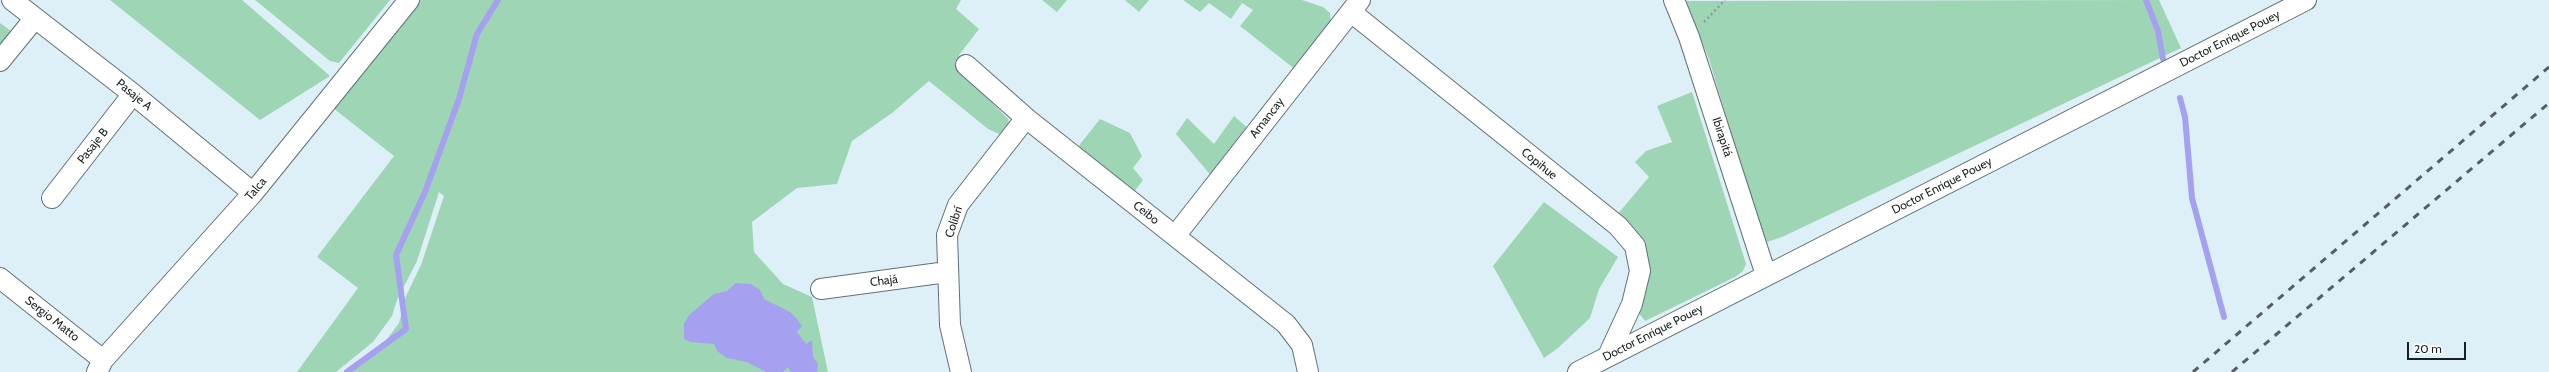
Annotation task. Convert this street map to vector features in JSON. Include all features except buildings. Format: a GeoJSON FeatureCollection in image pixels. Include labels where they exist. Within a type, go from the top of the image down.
{"type":"FeatureCollection","features":[{"type":"Feature","properties":{"kind":"street","name":"Pasaje A"},"geometry":{"type":"LineString","coordinates":[[12,0],[133,94],[253,193]]}},
{"type":"Feature","properties":{"kind":"street","name":"Talca"},"geometry":{"type":"LineString","coordinates":[[100,366],[253,193],[409,0]]}},
{"type":"Feature","properties":{"kind":"street","name":"Ibirapitá"},"geometry":{"type":"LineString","coordinates":[[1674,0],[1689,37],[1766,275]]}},
{"type":"Feature","properties":{"kind":"street","name":"Doctor Enrique Pouey"},"geometry":{"type":"LineString","coordinates":[[1578,372],[2306,0]]}},
{"type":"Feature","properties":{"kind":"street","name":"Amancay"},"geometry":{"type":"LineString","coordinates":[[1175,236],[1355,6]]}},
{"type":"Feature","properties":{"kind":"street","name":"Copihue"},"geometry":{"type":"LineString","coordinates":[[1355,6],[1618,226],[1635,246],[1640,271],[1632,304],[1608,356]]}},
{"type":"Feature","properties":{"kind":"street"},"geometry":{"type":"LineString","coordinates":[[0,61],[35,18]]}},
{"type":"Feature","properties":{"kind":"street","name":"Ceibo"},"geometry":{"type":"LineString","coordinates":[[966,65],[1026,118],[1286,324],[1302,345],[1308,372]]}},
{"type":"Feature","properties":{"kind":"street","name":"Pasaje B"},"geometry":{"type":"LineString","coordinates":[[52,198],[133,94]]}},
{"type":"Feature","properties":{"kind":"street","name":"Colibrí"},"geometry":{"type":"LineString","coordinates":[[961,372],[950,325],[947,272],[947,235],[958,205],[1026,118]]}},
{"type":"Feature","properties":{"kind":"street","name":"Chajá"},"geometry":{"type":"LineString","coordinates":[[821,289],[947,272]]}},
{"type":"Feature","properties":{"kind":"street","name":"Sergio Matto"},"geometry":{"type":"LineString","coordinates":[[0,278],[100,366]]}},
{"type":"Feature","properties":{"kind":"path"},"geometry":{"type":"LineString","coordinates":[[1689,37],[1725,0]]}},
{"type":"Feature","properties":{"kind":"green space"},"geometry":{"type":"Polygon","coordinates":[[[110,0],[242,0],[330,76],[260,120],[110,0]]]}},
{"type":"Feature","properties":{"kind":"green space"},"geometry":{"type":"Polygon","coordinates":[[[255,0],[390,0],[339,63],[330,61],[255,0]]]}},
{"type":"Feature","properties":{"kind":"green space"},"geometry":{"type":"Polygon","coordinates":[[[418,0],[961,0],[956,9],[979,29],[959,55],[962,72],[1008,119],[1012,134],[1006,137],[988,129],[929,81],[892,113],[852,141],[837,184],[797,188],[752,222],[754,252],[783,284],[812,297],[828,372],[349,372],[381,347],[399,323],[406,296],[421,265],[444,196],[439,192],[417,261],[397,300],[392,316],[373,342],[336,372],[297,372],[358,288],[317,257],[394,156],[333,108],[418,0]]]}},
{"type":"Feature","properties":{"kind":"green space"},"geometry":{"type":"Polygon","coordinates":[[[1042,0],[1067,0],[1057,12],[1042,0]]]}},
{"type":"Feature","properties":{"kind":"green space"},"geometry":{"type":"Polygon","coordinates":[[[1125,0],[1149,0],[1139,12],[1125,0]]]}},
{"type":"Feature","properties":{"kind":"green space"},"geometry":{"type":"Polygon","coordinates":[[[1183,0],[1302,0],[1323,7],[1330,13],[1331,26],[1296,70],[1240,26],[1253,10],[1242,3],[1231,19],[1209,3],[1200,12],[1183,0]]]}},
{"type":"Feature","properties":{"kind":"green space"},"geometry":{"type":"Polygon","coordinates":[[[2159,0],[2181,48],[1782,237],[1764,243],[1709,59],[1685,1],[2159,0]]]}},
{"type":"Feature","properties":{"kind":"green space"},"geometry":{"type":"Polygon","coordinates":[[[0,23],[11,31],[0,59],[0,23]]]}},
{"type":"Feature","properties":{"kind":"green space"},"geometry":{"type":"Polygon","coordinates":[[[1692,92],[1746,264],[1743,271],[1735,277],[1645,321],[1637,311],[1643,297],[1616,216],[1649,177],[1635,162],[1646,151],[1672,142],[1657,106],[1692,92]]]}},
{"type":"Feature","properties":{"kind":"green space"},"geometry":{"type":"Polygon","coordinates":[[[1234,116],[1250,130],[1213,178],[1176,134],[1187,118],[1214,144],[1234,116]]]}},
{"type":"Feature","properties":{"kind":"green space"},"geometry":{"type":"Polygon","coordinates":[[[1100,119],[1130,133],[1142,156],[1133,168],[1143,180],[1125,204],[1070,157],[1100,119]]]}},
{"type":"Feature","properties":{"kind":"green space"},"geometry":{"type":"Polygon","coordinates":[[[1544,202],[1618,257],[1599,289],[1590,318],[1558,348],[1544,358],[1493,266],[1544,202]]]}},
{"type":"Feature","properties":{"kind":"shaded area"},"geometry":{"type":"Polygon","coordinates":[[[736,283],[751,284],[760,290],[764,299],[790,312],[796,318],[802,326],[797,332],[806,344],[812,340],[813,357],[818,364],[817,372],[791,372],[788,367],[783,372],[766,372],[747,362],[727,358],[717,351],[714,344],[691,342],[684,339],[684,324],[689,315],[714,294],[727,291],[736,283]]]}},
{"type":"Feature","properties":{"kind":"waterway"},"geometry":{"type":"LineString","coordinates":[[347,372],[406,329],[396,255],[425,192],[459,99],[477,34],[498,0]]}},
{"type":"Feature","properties":{"kind":"waterway"},"geometry":{"type":"LineString","coordinates":[[2146,0],[2158,31],[2163,59]]}},
{"type":"Feature","properties":{"kind":"waterway"},"geometry":{"type":"LineString","coordinates":[[2180,98],[2185,117],[2192,198],[2224,317]]}},
{"type":"Feature","properties":{"kind":"railway"},"geometry":{"type":"LineString","coordinates":[[2193,372],[2549,67]]}},
{"type":"Feature","properties":{"kind":"railway"},"geometry":{"type":"LineString","coordinates":[[2232,372],[2549,103]]}}]}
